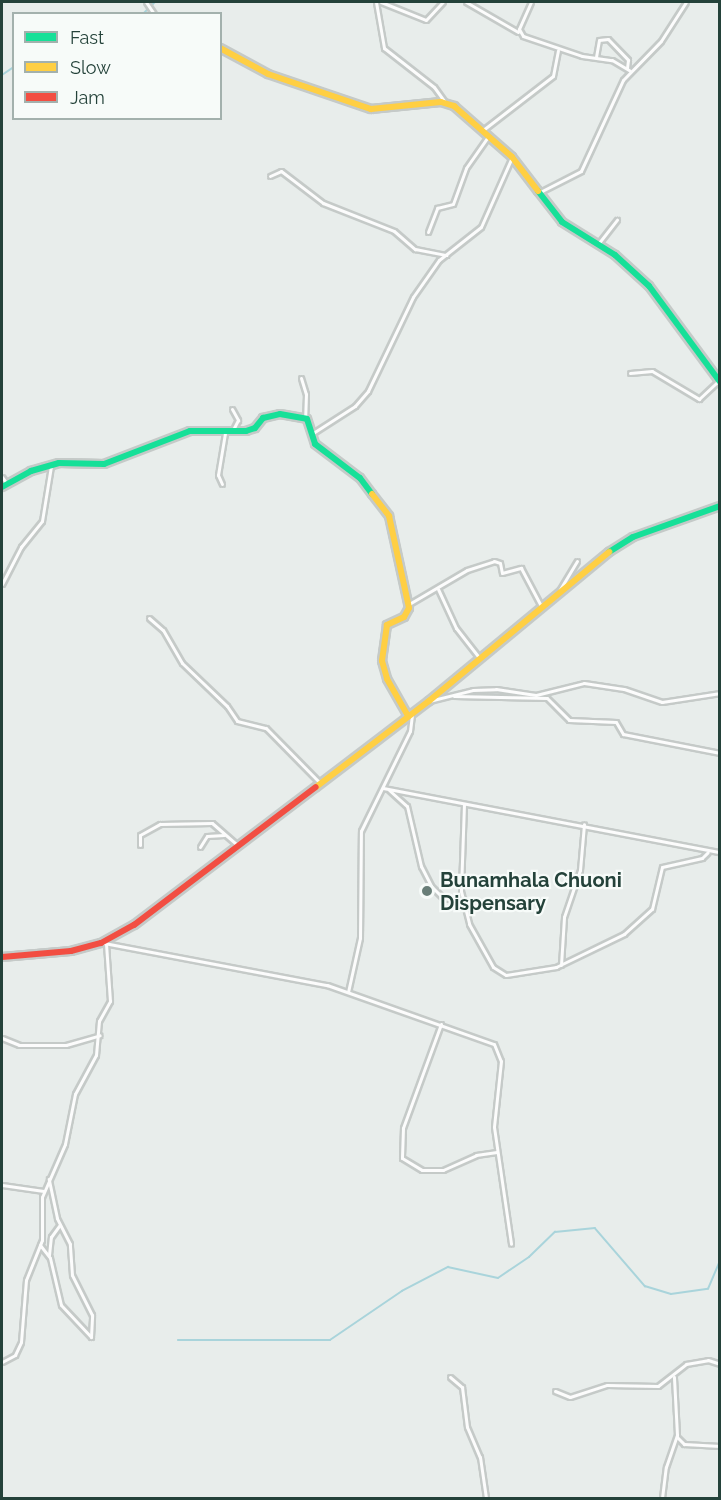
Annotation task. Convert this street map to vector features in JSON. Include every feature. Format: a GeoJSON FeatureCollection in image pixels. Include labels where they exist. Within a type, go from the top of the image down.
{"type":"FeatureCollection","features":[{"type":"Feature","properties":{"kind":"street"},"geometry":{"type":"LineString","coordinates":[[376,2],[384,48],[434,87],[446,102],[483,130],[512,157],[562,222],[615,255],[649,286],[719,382],[699,399],[652,371],[630,373]]}},
{"type":"Feature","properties":{"kind":"street"},"geometry":{"type":"LineString","coordinates":[[381,2],[426,20],[443,2]]}},
{"type":"Feature","properties":{"kind":"street"},"geometry":{"type":"LineString","coordinates":[[465,2],[519,33],[558,50],[612,60],[628,69]]}},
{"type":"Feature","properties":{"kind":"street"},"geometry":{"type":"LineString","coordinates":[[519,33],[531,2]]}},
{"type":"Feature","properties":{"kind":"street"},"geometry":{"type":"LineString","coordinates":[[540,192],[581,171],[611,100],[628,69],[657,46],[686,2]]}},
{"type":"Feature","properties":{"kind":"street"},"geometry":{"type":"LineString","coordinates":[[596,57],[598,41],[608,39],[628,60],[628,69]]}},
{"type":"Feature","properties":{"kind":"street"},"geometry":{"type":"LineString","coordinates":[[222,49],[268,74],[330,92],[371,109],[389,110],[446,102]]}},
{"type":"Feature","properties":{"kind":"street"},"geometry":{"type":"LineString","coordinates":[[483,130],[553,76],[558,50]]}},
{"type":"Feature","properties":{"kind":"street"},"geometry":{"type":"LineString","coordinates":[[428,232],[436,208],[453,204],[466,168],[489,135]]}},
{"type":"Feature","properties":{"kind":"street"},"geometry":{"type":"LineString","coordinates":[[313,433],[355,406],[368,391],[404,314],[446,255],[476,234],[484,223],[512,157]]}},
{"type":"Feature","properties":{"kind":"street"},"geometry":{"type":"LineString","coordinates":[[270,176],[281,171],[323,203],[394,231],[415,249],[446,255]]}},
{"type":"Feature","properties":{"kind":"street"},"geometry":{"type":"LineString","coordinates":[[598,246],[617,220]]}},
{"type":"Feature","properties":{"kind":"street"},"geometry":{"type":"LineString","coordinates":[[301,378],[306,394],[305,418],[313,433],[315,444],[358,476],[387,511],[409,604],[406,614],[387,625],[382,655],[387,679],[410,714],[410,731],[359,838],[360,938],[348,992]]}},
{"type":"Feature","properties":{"kind":"street"},"geometry":{"type":"LineString","coordinates":[[222,484],[218,475],[229,433],[238,420],[232,409]]}},
{"type":"Feature","properties":{"kind":"street"},"geometry":{"type":"LineString","coordinates":[[2,477],[4,486],[30,471],[59,463],[104,464],[190,431],[229,433],[253,429],[263,418],[280,414],[305,418]]}},
{"type":"Feature","properties":{"kind":"street"},"geometry":{"type":"LineString","coordinates":[[2,584],[21,548],[42,521],[51,466]]}},
{"type":"Feature","properties":{"kind":"street"},"geometry":{"type":"LineString","coordinates":[[2,957],[71,951],[104,943],[134,925],[481,660],[598,559],[633,537],[720,506]]}},
{"type":"Feature","properties":{"kind":"street"},"geometry":{"type":"LineString","coordinates":[[409,604],[467,570],[495,561],[500,563],[502,573],[521,568],[541,606]]}},
{"type":"Feature","properties":{"kind":"street"},"geometry":{"type":"LineString","coordinates":[[558,592],[577,561]]}},
{"type":"Feature","properties":{"kind":"street"},"geometry":{"type":"LineString","coordinates":[[438,589],[456,628],[481,660]]}},
{"type":"Feature","properties":{"kind":"street"},"geometry":{"type":"LineString","coordinates":[[149,618],[163,630],[182,663],[227,706],[237,721],[266,728],[319,782]]}},
{"type":"Feature","properties":{"kind":"street"},"geometry":{"type":"LineString","coordinates":[[429,701],[496,688],[536,695],[584,683],[624,689],[662,702],[720,693]]}},
{"type":"Feature","properties":{"kind":"street"},"geometry":{"type":"LineString","coordinates":[[447,697],[547,698],[569,720],[616,722],[623,734],[720,753]]}},
{"type":"Feature","properties":{"kind":"street"},"geometry":{"type":"LineString","coordinates":[[383,788],[584,824],[708,852],[720,852]]}},
{"type":"Feature","properties":{"kind":"street"},"geometry":{"type":"LineString","coordinates":[[389,790],[407,806],[421,866],[431,886],[443,898],[464,901]]}},
{"type":"Feature","properties":{"kind":"street"},"geometry":{"type":"LineString","coordinates":[[464,804],[464,901],[470,927],[499,973],[511,975],[561,965],[624,933],[651,911],[662,867],[702,858],[708,852]]}},
{"type":"Feature","properties":{"kind":"street"},"geometry":{"type":"LineString","coordinates":[[140,845],[140,835],[161,824],[215,823],[224,835],[237,845]]}},
{"type":"Feature","properties":{"kind":"street"},"geometry":{"type":"LineString","coordinates":[[561,965],[564,916],[580,870],[584,824]]}},
{"type":"Feature","properties":{"kind":"street"},"geometry":{"type":"LineString","coordinates":[[200,847],[207,836],[224,835]]}},
{"type":"Feature","properties":{"kind":"street"},"geometry":{"type":"LineString","coordinates":[[104,943],[348,992],[494,1044],[498,1049],[493,1121],[511,1244]]}},
{"type":"Feature","properties":{"kind":"street"},"geometry":{"type":"LineString","coordinates":[[2,1362],[15,1355],[21,1342],[23,1297],[30,1263],[40,1245],[40,1204],[65,1144],[75,1094],[89,1073],[100,1035],[99,1021],[111,993],[104,943]]}},
{"type":"Feature","properties":{"kind":"street"},"geometry":{"type":"LineString","coordinates":[[441,1024],[403,1128],[402,1158],[422,1170],[443,1170],[476,1155],[498,1152]]}},
{"type":"Feature","properties":{"kind":"street"},"geometry":{"type":"LineString","coordinates":[[2,1038],[19,1045],[66,1045],[100,1035]]}},
{"type":"Feature","properties":{"kind":"street"},"geometry":{"type":"LineString","coordinates":[[49,1178],[60,1224],[70,1244],[72,1275],[92,1315],[91,1337],[61,1305],[49,1257],[51,1237],[60,1224]]}},
{"type":"Feature","properties":{"kind":"street"},"geometry":{"type":"LineString","coordinates":[[2,1185],[44,1191]]}},
{"type":"Feature","properties":{"kind":"street"},"geometry":{"type":"LineString","coordinates":[[40,1245],[49,1257]]}},
{"type":"Feature","properties":{"kind":"street"},"geometry":{"type":"LineString","coordinates":[[555,1391],[570,1397],[607,1385],[658,1386],[693,1362],[708,1360],[720,1364]]}},
{"type":"Feature","properties":{"kind":"street"},"geometry":{"type":"LineString","coordinates":[[450,1377],[462,1387],[466,1427],[480,1457],[486,1498]]}},
{"type":"Feature","properties":{"kind":"street"},"geometry":{"type":"LineString","coordinates":[[662,1498],[666,1467],[677,1437],[674,1377]]}},
{"type":"Feature","properties":{"kind":"street"},"geometry":{"type":"LineString","coordinates":[[677,1437],[684,1444],[720,1446]]}},
{"type":"Feature","properties":{"kind":"waterway"},"geometry":{"type":"LineString","coordinates":[[145,12],[155,2]]}},
{"type":"Feature","properties":{"kind":"waterway"},"geometry":{"type":"LineString","coordinates":[[2,75],[12,68]]}},
{"type":"Feature","properties":{"kind":"waterway"},"geometry":{"type":"LineString","coordinates":[[178,1340],[330,1340],[402,1291],[448,1267],[498,1278],[529,1257],[555,1232],[595,1228],[645,1286],[671,1294],[708,1289],[720,1261]]}},
{"type":"Feature","properties":{"kind":"traffic: fast"},"geometry":{"type":"LineString","coordinates":[[538,191],[562,222],[615,255],[649,286],[720,382]]}},
{"type":"Feature","properties":{"kind":"traffic: fast"},"geometry":{"type":"LineString","coordinates":[[2,487],[31,471],[59,463],[104,464],[190,431],[246,431],[255,428],[263,418],[280,414],[307,419],[315,444],[360,478],[372,494]]}},
{"type":"Feature","properties":{"kind":"traffic: fast"},"geometry":{"type":"LineString","coordinates":[[609,552],[633,537],[720,506]]}},
{"type":"Feature","properties":{"kind":"traffic: slow"},"geometry":{"type":"LineString","coordinates":[[222,49],[268,74],[371,109],[441,102],[454,106],[512,157],[538,191]]}},
{"type":"Feature","properties":{"kind":"traffic: slow"},"geometry":{"type":"LineString","coordinates":[[372,494],[389,516],[409,608],[404,617],[387,625],[382,661],[387,679],[408,716]]}},
{"type":"Feature","properties":{"kind":"traffic: slow"},"geometry":{"type":"LineString","coordinates":[[316,787],[429,701],[609,552]]}},
{"type":"Feature","properties":{"kind":"traffic: jam"},"geometry":{"type":"LineString","coordinates":[[2,957],[71,951],[101,943],[134,925],[316,787]]}},
{"type":"Feature","properties":{"kind":"place","name":"Bunamhala Chuoni Dispensary"},"geometry":{"type":"Point","coordinates":[427,891]}}]}
